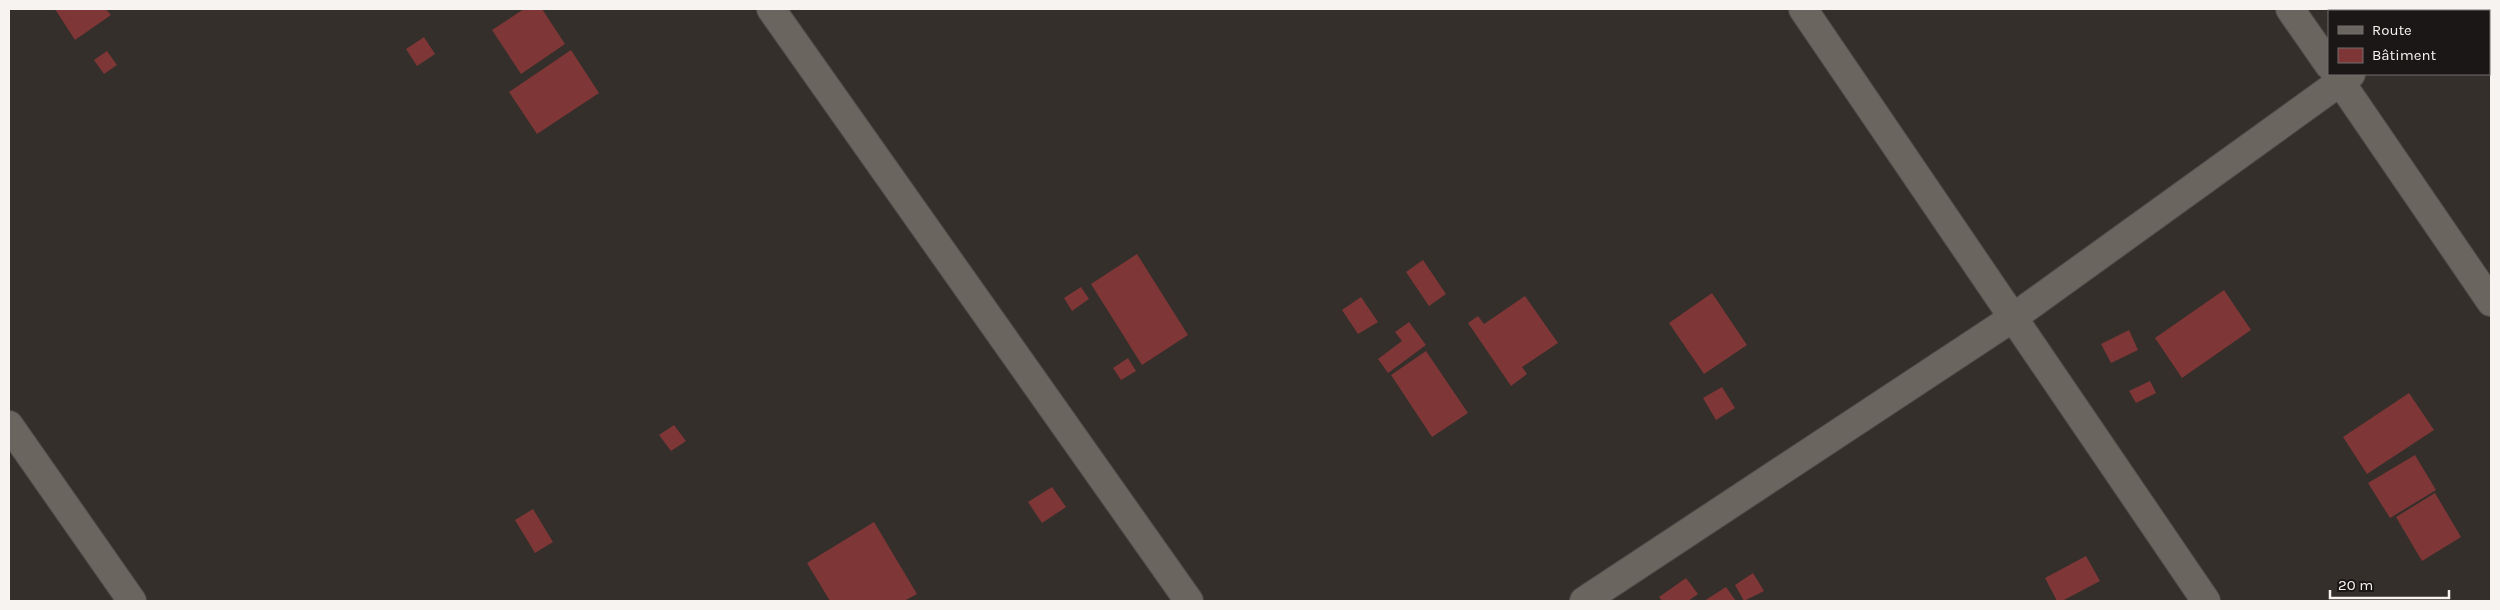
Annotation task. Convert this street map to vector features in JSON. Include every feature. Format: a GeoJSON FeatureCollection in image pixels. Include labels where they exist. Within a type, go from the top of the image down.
{"type":"FeatureCollection","features":[{"type":"Feature","properties":{"kind":"street"},"geometry":{"type":"LineString","coordinates":[[771,9],[1189,601]]}},
{"type":"Feature","properties":{"kind":"street"},"geometry":{"type":"LineString","coordinates":[[1803,9],[2206,601]]}},
{"type":"Feature","properties":{"kind":"street"},"geometry":{"type":"LineString","coordinates":[[2290,9],[2328,60]]}},
{"type":"Feature","properties":{"kind":"street"},"geometry":{"type":"LineString","coordinates":[[1584,601],[2014,317],[2337,75]]}},
{"type":"Feature","properties":{"kind":"street"},"geometry":{"type":"LineString","coordinates":[[2339,75],[2491,302]]}},
{"type":"Feature","properties":{"kind":"street"},"geometry":{"type":"LineString","coordinates":[[9,425],[132,601]]}},
{"type":"Feature","properties":{"kind":"building"},"geometry":{"type":"Polygon","coordinates":[[[55,9],[106,9],[111,15],[75,40],[55,9]]]}},
{"type":"Feature","properties":{"kind":"building"},"geometry":{"type":"Polygon","coordinates":[[[524,9],[542,9],[565,44],[521,74],[492,30],[524,9]]]}},
{"type":"Feature","properties":{"kind":"building"},"geometry":{"type":"Polygon","coordinates":[[[424,37],[435,54],[417,66],[406,49],[424,37]]]}},
{"type":"Feature","properties":{"kind":"building"},"geometry":{"type":"Polygon","coordinates":[[[571,50],[599,93],[537,134],[509,92],[571,50]]]}},
{"type":"Feature","properties":{"kind":"building"},"geometry":{"type":"Polygon","coordinates":[[[107,51],[117,65],[104,74],[94,60],[107,51]]]}},
{"type":"Feature","properties":{"kind":"building"},"geometry":{"type":"Polygon","coordinates":[[[1137,254],[1188,335],[1142,365],[1091,284],[1137,254]]]}},
{"type":"Feature","properties":{"kind":"building"},"geometry":{"type":"Polygon","coordinates":[[[1423,260],[1446,294],[1429,306],[1406,272],[1423,260]]]}},
{"type":"Feature","properties":{"kind":"building"},"geometry":{"type":"Polygon","coordinates":[[[1081,287],[1089,299],[1072,311],[1064,298],[1081,287]]]}},
{"type":"Feature","properties":{"kind":"building"},"geometry":{"type":"Polygon","coordinates":[[[2224,290],[2251,330],[2182,378],[2155,338],[2224,290]]]}},
{"type":"Feature","properties":{"kind":"building"},"geometry":{"type":"Polygon","coordinates":[[[1712,293],[1747,345],[1704,374],[1669,323],[1712,293]]]}},
{"type":"Feature","properties":{"kind":"building"},"geometry":{"type":"Polygon","coordinates":[[[1525,296],[1558,343],[1522,367],[1527,374],[1511,386],[1468,323],[1478,316],[1484,324],[1525,296]]]}},
{"type":"Feature","properties":{"kind":"building"},"geometry":{"type":"Polygon","coordinates":[[[1361,297],[1378,322],[1358,334],[1342,310],[1361,297]]]}},
{"type":"Feature","properties":{"kind":"building"},"geometry":{"type":"Polygon","coordinates":[[[1409,322],[1426,345],[1388,373],[1378,359],[1402,341],[1395,332],[1409,322]]]}},
{"type":"Feature","properties":{"kind":"building"},"geometry":{"type":"Polygon","coordinates":[[[2129,330],[2138,350],[2111,363],[2101,344],[2129,330]]]}},
{"type":"Feature","properties":{"kind":"building"},"geometry":{"type":"Polygon","coordinates":[[[1426,351],[1468,413],[1432,437],[1391,375],[1426,351]]]}},
{"type":"Feature","properties":{"kind":"building"},"geometry":{"type":"Polygon","coordinates":[[[1128,358],[1136,371],[1121,380],[1113,368],[1128,358]]]}},
{"type":"Feature","properties":{"kind":"building"},"geometry":{"type":"Polygon","coordinates":[[[2150,381],[2156,393],[2136,403],[2129,391],[2150,381]]]}},
{"type":"Feature","properties":{"kind":"building"},"geometry":{"type":"Polygon","coordinates":[[[1722,387],[1735,408],[1716,420],[1703,398],[1722,387]]]}},
{"type":"Feature","properties":{"kind":"building"},"geometry":{"type":"Polygon","coordinates":[[[2409,393],[2434,430],[2367,474],[2343,437],[2409,393]]]}},
{"type":"Feature","properties":{"kind":"building"},"geometry":{"type":"Polygon","coordinates":[[[674,425],[686,441],[671,451],[659,435],[674,425]]]}},
{"type":"Feature","properties":{"kind":"building"},"geometry":{"type":"Polygon","coordinates":[[[2415,455],[2436,490],[2390,518],[2368,483],[2415,455]]]}},
{"type":"Feature","properties":{"kind":"building"},"geometry":{"type":"Polygon","coordinates":[[[1052,487],[1066,507],[1042,523],[1028,502],[1052,487]]]}},
{"type":"Feature","properties":{"kind":"building"},"geometry":{"type":"Polygon","coordinates":[[[2435,493],[2461,537],[2422,561],[2396,517],[2435,493]]]}},
{"type":"Feature","properties":{"kind":"building"},"geometry":{"type":"Polygon","coordinates":[[[533,509],[553,542],[535,553],[515,520],[533,509]]]}},
{"type":"Feature","properties":{"kind":"building"},"geometry":{"type":"Polygon","coordinates":[[[874,522],[917,594],[904,601],[830,601],[807,563],[874,522]]]}},
{"type":"Feature","properties":{"kind":"building"},"geometry":{"type":"Polygon","coordinates":[[[2086,556],[2100,581],[2062,601],[2057,601],[2045,578],[2086,556]]]}},
{"type":"Feature","properties":{"kind":"building"},"geometry":{"type":"Polygon","coordinates":[[[1753,573],[1764,591],[1744,601],[1735,585],[1753,573]]]}},
{"type":"Feature","properties":{"kind":"building"},"geometry":{"type":"Polygon","coordinates":[[[1686,578],[1698,594],[1688,601],[1662,601],[1659,597],[1686,578]]]}},
{"type":"Feature","properties":{"kind":"building"},"geometry":{"type":"Polygon","coordinates":[[[1726,587],[1736,601],[1704,601],[1726,587]]]}}]}
